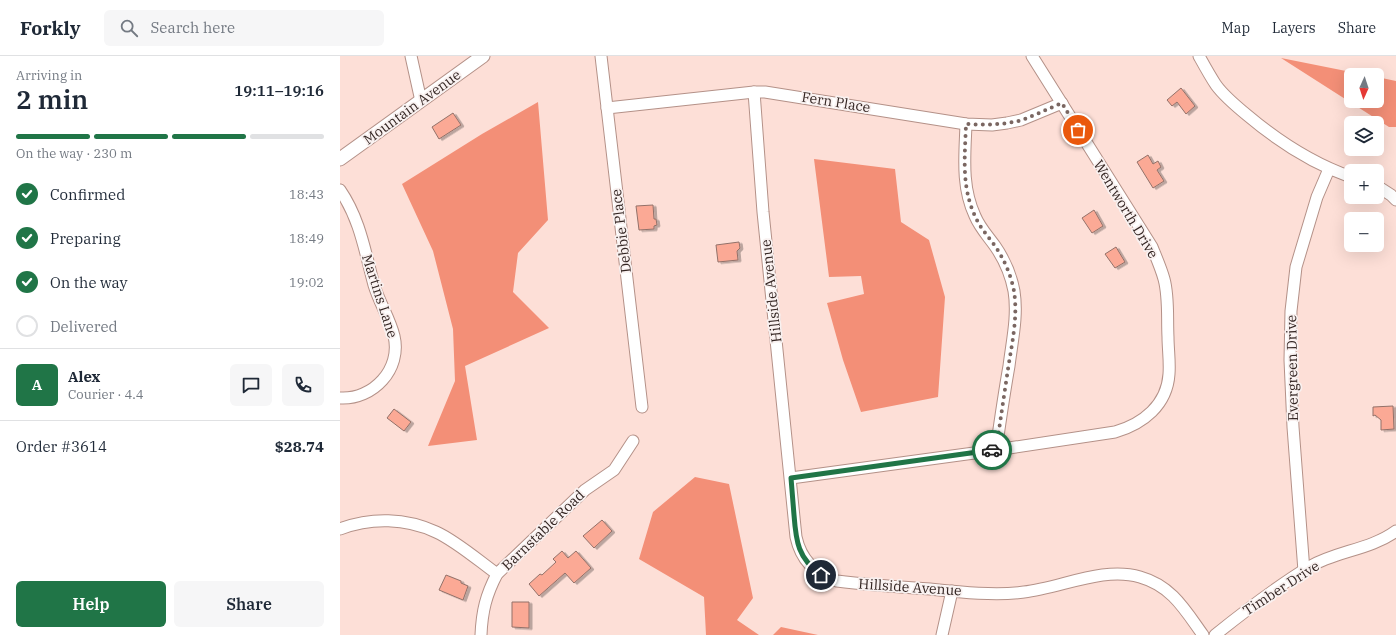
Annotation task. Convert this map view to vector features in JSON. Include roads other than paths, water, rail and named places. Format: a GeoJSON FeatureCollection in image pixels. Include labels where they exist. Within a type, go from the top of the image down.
{"type":"FeatureCollection","features":[{"type":"Feature","properties":{"kind":"main road","name":"Mountain Avenue"},"geometry":{"type":"LineString","coordinates":[[340,159],[483,56]]}},
{"type":"Feature","properties":{"kind":"street"},"geometry":{"type":"LineString","coordinates":[[411,56],[421,101]]}},
{"type":"Feature","properties":{"kind":"street","name":"Debbie Place"},"geometry":{"type":"LineString","coordinates":[[601,56],[642,407]]}},
{"type":"Feature","properties":{"kind":"street","name":"Wentworth Drive"},"geometry":{"type":"LineString","coordinates":[[791,478],[1115,432],[1140,422],[1154,409],[1162,398],[1168,379],[1167,295],[1164,278],[1152,247],[1032,56]]}},
{"type":"Feature","properties":{"kind":"street"},"geometry":{"type":"LineString","coordinates":[[1198,56],[1217,85],[1257,123],[1296,152],[1329,169],[1344,174]]}},
{"type":"Feature","properties":{"kind":"street","name":"Fern Place"},"geometry":{"type":"LineString","coordinates":[[607,108],[754,92],[784,94],[966,124],[992,125],[1021,120],[1062,103]]}},
{"type":"Feature","properties":{"kind":"street","name":"Hillside Avenue"},"geometry":{"type":"LineString","coordinates":[[754,92],[763,212],[798,545],[805,560],[821,575],[837,581],[952,591],[1004,593],[1024,592],[1101,576],[1114,574],[1131,575],[1148,579],[1170,592],[1203,635]]}},
{"type":"Feature","properties":{"kind":"street"},"geometry":{"type":"LineString","coordinates":[[966,124],[964,171],[970,206],[987,237],[995,246],[1007,267],[1014,290],[1014,327],[996,450]]}},
{"type":"Feature","properties":{"kind":"street","name":"Evergreen Drive"},"geometry":{"type":"LineString","coordinates":[[1304,572],[1293,427],[1290,360],[1291,311],[1296,267],[1317,197],[1329,169]]}},
{"type":"Feature","properties":{"kind":"street","name":"Martins Lane"},"geometry":{"type":"LineString","coordinates":[[340,190],[347,200],[356,220],[374,287],[394,336],[395,346],[393,363],[388,374],[381,382],[367,392],[357,396],[340,398]]}},
{"type":"Feature","properties":{"kind":"street"},"geometry":{"type":"LineString","coordinates":[[1384,190],[1396,200]]}},
{"type":"Feature","properties":{"kind":"street","name":"Barnstable Road"},"geometry":{"type":"LineString","coordinates":[[481,635],[484,607],[488,591],[497,574],[585,490],[614,470],[633,441]]}},
{"type":"Feature","properties":{"kind":"street"},"geometry":{"type":"LineString","coordinates":[[340,529],[367,522],[384,521],[420,525],[437,532],[497,574]]}},
{"type":"Feature","properties":{"kind":"street","name":"Timber Drive"},"geometry":{"type":"LineString","coordinates":[[1215,635],[1246,610],[1308,568],[1384,539],[1396,531]]}},
{"type":"Feature","properties":{"kind":"street"},"geometry":{"type":"LineString","coordinates":[[942,635],[952,591]]}}]}
